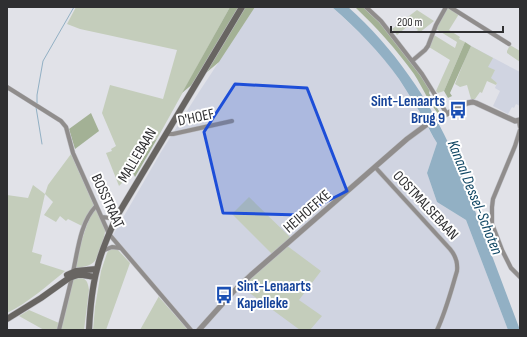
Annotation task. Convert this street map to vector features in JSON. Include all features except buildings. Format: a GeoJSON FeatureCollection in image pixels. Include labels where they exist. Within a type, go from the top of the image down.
{"type":"FeatureCollection","features":[{"type":"Feature","properties":{"kind":"main road","name":"MALLEBAAN"},"geometry":{"type":"LineString","coordinates":[[89,330],[90,310],[97,268],[102,250],[117,216],[242,7]]}},
{"type":"Feature","properties":{"kind":"main road"},"geometry":{"type":"LineString","coordinates":[[7,319],[33,303],[73,274],[85,269],[97,268]]}},
{"type":"Feature","properties":{"kind":"main road"},"geometry":{"type":"LineString","coordinates":[[73,274],[95,277]]}},
{"type":"Feature","properties":{"kind":"street"},"geometry":{"type":"LineString","coordinates":[[366,7],[381,21],[422,74],[447,114]]}},
{"type":"Feature","properties":{"kind":"street"},"geometry":{"type":"LineString","coordinates":[[412,61],[427,48],[436,25],[446,7]]}},
{"type":"Feature","properties":{"kind":"street"},"geometry":{"type":"LineString","coordinates":[[450,7],[509,44]]}},
{"type":"Feature","properties":{"kind":"street","name":"BOSSTRAAT"},"geometry":{"type":"LineString","coordinates":[[7,87],[61,120],[66,127],[73,153],[109,234],[191,330]]}},
{"type":"Feature","properties":{"kind":"street","name":"HEIHOEFKE"},"geometry":{"type":"LineString","coordinates":[[200,330],[233,292],[251,275],[407,139],[426,125],[467,103],[473,102],[515,121],[519,120]]}},
{"type":"Feature","properties":{"kind":"street"},"geometry":{"type":"LineString","coordinates":[[519,120],[520,127]]}},
{"type":"Feature","properties":{"kind":"street","name":"D'HOEF"},"geometry":{"type":"LineString","coordinates":[[166,134],[173,134],[232,121]]}},
{"type":"Feature","properties":{"kind":"street"},"geometry":{"type":"LineString","coordinates":[[520,130],[493,199],[492,224],[511,268],[520,277]]}},
{"type":"Feature","properties":{"kind":"street","name":"OOSTMALSEBAAN"},"geometry":{"type":"LineString","coordinates":[[375,167],[450,249],[458,264],[446,309],[437,330]]}},
{"type":"Feature","properties":{"kind":"street"},"geometry":{"type":"LineString","coordinates":[[59,330],[84,226],[91,212],[96,206]]}},
{"type":"Feature","properties":{"kind":"street"},"geometry":{"type":"LineString","coordinates":[[102,217],[110,218],[117,216]]}},
{"type":"Feature","properties":{"kind":"street"},"geometry":{"type":"LineString","coordinates":[[102,250],[112,247],[120,248]]}},
{"type":"Feature","properties":{"kind":"highlighted area"},"geometry":{"type":"Polygon","coordinates":[[[235,84],[307,88],[347,191],[300,215],[223,213],[204,132],[235,84]]]}},
{"type":"Feature","properties":{"kind":"shaded area"},"geometry":{"type":"Polygon","coordinates":[[[255,7],[332,7],[362,35],[390,66],[412,99],[437,143],[427,173],[437,202],[466,220],[508,330],[194,330],[113,235],[161,152],[255,7]]]}},
{"type":"Feature","properties":{"kind":"shaded area"},"geometry":{"type":"Polygon","coordinates":[[[471,46],[520,72],[520,106],[516,104],[514,108],[512,107],[508,114],[493,106],[500,91],[495,88],[497,83],[463,64],[471,46]]]}},
{"type":"Feature","properties":{"kind":"green space"},"geometry":{"type":"Polygon","coordinates":[[[76,7],[230,7],[157,139],[153,141],[137,168],[119,186],[106,153],[112,151],[111,149],[116,146],[102,113],[110,85],[163,99],[177,50],[80,29],[67,24],[76,7]]]}},
{"type":"Feature","properties":{"kind":"green space"},"geometry":{"type":"Polygon","coordinates":[[[230,7],[255,7],[219,62],[182,93],[230,7]]]}},
{"type":"Feature","properties":{"kind":"green space"},"geometry":{"type":"Polygon","coordinates":[[[355,7],[363,7],[384,27],[421,75],[430,90],[429,93],[441,114],[440,116],[407,65],[386,39],[355,7]]]}},
{"type":"Feature","properties":{"kind":"green space"},"geometry":{"type":"Polygon","coordinates":[[[449,8],[459,14],[449,30],[465,42],[444,91],[438,93],[436,91],[450,60],[429,47],[434,35],[455,48],[457,42],[436,29],[446,10],[449,8]]]}},
{"type":"Feature","properties":{"kind":"green space"},"geometry":{"type":"Polygon","coordinates":[[[417,10],[434,21],[419,33],[413,25],[410,27],[409,25],[397,35],[392,29],[417,10]]]}},
{"type":"Feature","properties":{"kind":"green space"},"geometry":{"type":"Polygon","coordinates":[[[465,42],[471,46],[450,93],[452,96],[448,98],[444,91],[465,42]]]}},
{"type":"Feature","properties":{"kind":"green space"},"geometry":{"type":"Polygon","coordinates":[[[510,45],[520,51],[520,62],[507,53],[510,45]]]}},
{"type":"Feature","properties":{"kind":"green space"},"geometry":{"type":"Polygon","coordinates":[[[471,46],[493,58],[488,67],[495,70],[491,78],[497,83],[496,85],[487,81],[482,93],[480,92],[475,99],[471,99],[467,85],[460,87],[455,84],[471,46]]]}},
{"type":"Feature","properties":{"kind":"green space"},"geometry":{"type":"Polygon","coordinates":[[[91,113],[99,131],[75,149],[69,129],[91,113]]]}},
{"type":"Feature","properties":{"kind":"green space"},"geometry":{"type":"Polygon","coordinates":[[[157,139],[135,177],[133,173],[153,141],[157,139]]]}},
{"type":"Feature","properties":{"kind":"green space"},"geometry":{"type":"Polygon","coordinates":[[[71,154],[93,206],[82,226],[68,219],[66,221],[60,216],[56,222],[44,215],[53,202],[45,194],[48,185],[71,154]]]}},
{"type":"Feature","properties":{"kind":"green space"},"geometry":{"type":"Polygon","coordinates":[[[33,185],[45,194],[32,252],[42,255],[40,263],[65,271],[30,299],[7,313],[7,195],[28,198],[33,185]]]}},
{"type":"Feature","properties":{"kind":"green space"},"geometry":{"type":"Polygon","coordinates":[[[249,197],[292,239],[286,245],[321,271],[299,300],[322,316],[310,330],[300,330],[240,286],[273,255],[232,214],[249,197]]]}},
{"type":"Feature","properties":{"kind":"green space"},"geometry":{"type":"Polygon","coordinates":[[[96,209],[105,229],[98,256],[94,262],[76,268],[80,246],[89,219],[96,209]]]}},
{"type":"Feature","properties":{"kind":"green space"},"geometry":{"type":"Polygon","coordinates":[[[115,248],[130,263],[106,330],[93,330],[101,271],[107,253],[109,250],[115,248]]]}},
{"type":"Feature","properties":{"kind":"green space"},"geometry":{"type":"Polygon","coordinates":[[[77,278],[83,278],[86,281],[89,290],[84,330],[61,330],[73,281],[77,278]]]}},
{"type":"Feature","properties":{"kind":"green space"},"geometry":{"type":"Polygon","coordinates":[[[159,297],[188,330],[140,330],[159,297]]]}},
{"type":"Feature","properties":{"kind":"green space"},"geometry":{"type":"Polygon","coordinates":[[[29,310],[59,323],[57,330],[44,330],[19,316],[29,310]]]}},
{"type":"Feature","properties":{"kind":"water"},"geometry":{"type":"Polygon","coordinates":[[[332,7],[348,7],[365,23],[395,57],[422,94],[454,155],[520,330],[508,330],[466,220],[437,202],[427,173],[437,143],[422,116],[399,79],[384,59],[359,32],[332,7]]]}},
{"type":"Feature","properties":{"kind":"waterway"},"geometry":{"type":"LineString","coordinates":[[37,103],[43,61],[74,7]]}},
{"type":"Feature","properties":{"kind":"waterway"},"geometry":{"type":"LineString","coordinates":[[36,107],[42,144]]}},
{"type":"Feature","properties":{"kind":"place","name":"Sint-Lenaarts Brug 9"},"geometry":{"type":"Point","coordinates":[458,110]}},
{"type":"Feature","properties":{"kind":"place","name":"Sint-Lenaarts Kapelleke"},"geometry":{"type":"Point","coordinates":[224,295]}},
{"type":"Feature","properties":{"kind":"water label","name":"Kanaal Dessel-Schoten"},"geometry":{"type":"Point","coordinates":[476,197]}}]}
